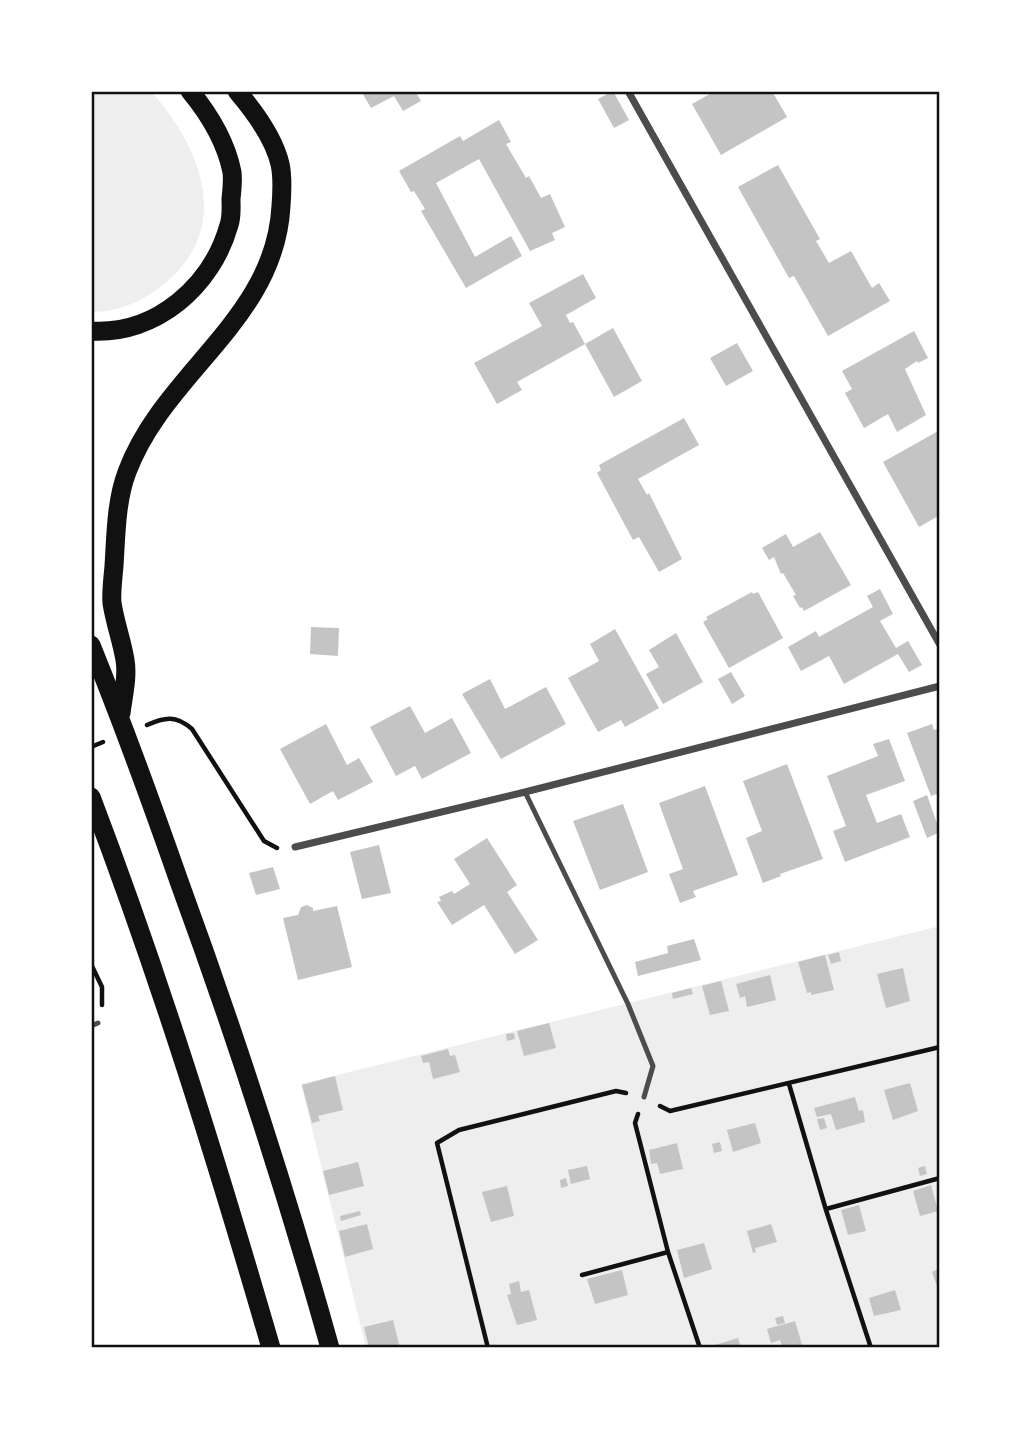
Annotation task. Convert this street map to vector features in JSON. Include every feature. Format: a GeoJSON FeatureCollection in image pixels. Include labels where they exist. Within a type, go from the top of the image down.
{"type":"FeatureCollection","features":[{"type":"Feature","properties":{"kind":"highway"},"geometry":{"type":"LineString","coordinates":[[91,331],[107,332],[138,326],[173,309],[199,283],[218,254],[230,223],[232,174],[225,146],[205,109],[190,91]]}},
{"type":"Feature","properties":{"kind":"highway"},"geometry":{"type":"LineString","coordinates":[[121,718],[126,663],[112,601],[118,512],[126,473],[145,434],[168,399],[251,299],[265,275],[275,248],[280,222],[280,164],[267,134],[237,91]]}},
{"type":"Feature","properties":{"kind":"highway"},"geometry":{"type":"LineString","coordinates":[[91,645],[121,718],[237,1041],[298,1232],[330,1348]]}},
{"type":"Feature","properties":{"kind":"highway"},"geometry":{"type":"LineString","coordinates":[[91,797],[166,1002],[271,1348]]}},
{"type":"Feature","properties":{"kind":"street"},"geometry":{"type":"LineString","coordinates":[[628,91],[940,645]]}},
{"type":"Feature","properties":{"kind":"street"},"geometry":{"type":"LineString","coordinates":[[295,847],[526,792],[940,686]]}},
{"type":"Feature","properties":{"kind":"lane"},"geometry":{"type":"LineString","coordinates":[[526,792],[628,1004],[653,1066],[644,1097]]}},
{"type":"Feature","properties":{"kind":"lane"},"geometry":{"type":"LineString","coordinates":[[91,1026],[98,1023]]}},
{"type":"Feature","properties":{"kind":"path"},"geometry":{"type":"LineString","coordinates":[[167,717],[183,721],[192,729],[264,841],[279,849],[295,847]]}},
{"type":"Feature","properties":{"kind":"path"},"geometry":{"type":"LineString","coordinates":[[91,964],[102,987],[102,1007],[98,1023]]}},
{"type":"Feature","properties":{"kind":"path"},"geometry":{"type":"LineString","coordinates":[[488,1348],[437,1143],[459,1130],[616,1091],[644,1097],[670,1111],[940,1047]]}},
{"type":"Feature","properties":{"kind":"path"},"geometry":{"type":"LineString","coordinates":[[789,1084],[871,1348]]}},
{"type":"Feature","properties":{"kind":"path"},"geometry":{"type":"LineString","coordinates":[[644,1097],[635,1123],[668,1252],[700,1348]]}},
{"type":"Feature","properties":{"kind":"path"},"geometry":{"type":"LineString","coordinates":[[826,1210],[940,1178]]}},
{"type":"Feature","properties":{"kind":"path"},"geometry":{"type":"LineString","coordinates":[[582,1275],[668,1252]]}},
{"type":"Feature","properties":{"kind":"shaded area"},"geometry":{"type":"Polygon","coordinates":[[[91,91],[151,91],[169,113],[196,162],[204,213],[199,238],[186,262],[164,284],[148,296],[130,304],[91,312],[91,91]]]}},
{"type":"Feature","properties":{"kind":"shaded area"},"geometry":{"type":"Polygon","coordinates":[[[940,926],[940,1348],[366,1348],[301,1084],[940,926]]]}},
{"type":"Feature","properties":{"kind":"building"},"geometry":{"type":"Polygon","coordinates":[[[361,91],[415,91],[421,101],[403,111],[394,96],[371,108],[361,91]]]}},
{"type":"Feature","properties":{"kind":"building"},"geometry":{"type":"Polygon","coordinates":[[[613,91],[629,120],[614,128],[598,99],[613,91]]]}},
{"type":"Feature","properties":{"kind":"building"},"geometry":{"type":"Polygon","coordinates":[[[715,91],[772,91],[787,117],[721,155],[692,104],[715,91]]]}},
{"type":"Feature","properties":{"kind":"building"},"geometry":{"type":"Polygon","coordinates":[[[499,120],[511,142],[506,144],[526,178],[529,176],[541,198],[550,194],[565,227],[552,233],[555,240],[530,251],[479,159],[436,183],[475,257],[511,236],[522,256],[466,288],[421,211],[425,209],[399,171],[460,136],[463,141],[499,120]]]}},
{"type":"Feature","properties":{"kind":"building"},"geometry":{"type":"Polygon","coordinates":[[[778,165],[820,239],[816,241],[829,263],[851,251],[872,288],[879,283],[890,301],[828,336],[794,276],[789,278],[738,187],[778,165]]]}},
{"type":"Feature","properties":{"kind":"building"},"geometry":{"type":"Polygon","coordinates":[[[583,274],[596,298],[566,315],[585,344],[517,382],[522,390],[497,404],[474,363],[542,326],[529,303],[583,274]]]}},
{"type":"Feature","properties":{"kind":"building"},"geometry":{"type":"Polygon","coordinates":[[[613,328],[642,381],[614,397],[585,344],[613,328]]]}},
{"type":"Feature","properties":{"kind":"building"},"geometry":{"type":"Polygon","coordinates":[[[914,331],[928,358],[905,369],[926,415],[897,432],[888,414],[864,428],[845,393],[852,389],[842,371],[914,331]]]}},
{"type":"Feature","properties":{"kind":"building"},"geometry":{"type":"Polygon","coordinates":[[[737,343],[753,371],[726,386],[710,358],[737,343]]]}},
{"type":"Feature","properties":{"kind":"building"},"geometry":{"type":"Polygon","coordinates":[[[684,418],[699,445],[638,479],[647,495],[649,493],[682,559],[659,572],[639,537],[633,540],[597,473],[601,470],[599,465],[684,418]]]}},
{"type":"Feature","properties":{"kind":"building"},"geometry":{"type":"Polygon","coordinates":[[[940,430],[940,515],[919,527],[883,462],[940,430]]]}},
{"type":"Feature","properties":{"kind":"building"},"geometry":{"type":"Polygon","coordinates":[[[820,532],[851,585],[804,611],[793,596],[796,595],[783,573],[781,574],[774,557],[769,560],[762,548],[786,534],[793,547],[820,532]]]}},
{"type":"Feature","properties":{"kind":"building"},"geometry":{"type":"Polygon","coordinates":[[[880,589],[893,614],[880,621],[896,648],[908,641],[922,665],[909,672],[898,654],[844,684],[829,656],[801,671],[788,647],[816,631],[819,637],[873,607],[867,596],[880,589]]]}},
{"type":"Feature","properties":{"kind":"building"},"geometry":{"type":"Polygon","coordinates":[[[752,592],[758,592],[783,638],[729,668],[703,622],[708,619],[706,617],[752,592]]]}},
{"type":"Feature","properties":{"kind":"building"},"geometry":{"type":"Polygon","coordinates":[[[311,627],[339,628],[338,656],[310,654],[311,627]]]}},
{"type":"Feature","properties":{"kind":"building"},"geometry":{"type":"Polygon","coordinates":[[[615,629],[659,708],[625,727],[621,720],[598,732],[568,678],[599,661],[590,644],[615,629]]]}},
{"type":"Feature","properties":{"kind":"building"},"geometry":{"type":"Polygon","coordinates":[[[676,633],[703,682],[663,704],[646,674],[659,667],[649,650],[676,633]]]}},
{"type":"Feature","properties":{"kind":"building"},"geometry":{"type":"Polygon","coordinates":[[[731,672],[745,696],[732,704],[718,679],[731,672]]]}},
{"type":"Feature","properties":{"kind":"building"},"geometry":{"type":"Polygon","coordinates":[[[490,679],[505,709],[546,687],[566,724],[501,759],[462,694],[490,679]]]}},
{"type":"Feature","properties":{"kind":"building"},"geometry":{"type":"Polygon","coordinates":[[[410,706],[425,733],[452,718],[471,753],[422,779],[415,766],[396,776],[370,727],[410,706]]]}},
{"type":"Feature","properties":{"kind":"building"},"geometry":{"type":"Polygon","coordinates":[[[326,724],[347,765],[359,758],[373,782],[338,800],[333,791],[310,804],[280,749],[326,724]]]}},
{"type":"Feature","properties":{"kind":"building"},"geometry":{"type":"Polygon","coordinates":[[[932,724],[934,730],[940,728],[940,793],[931,796],[907,733],[932,724]]]}},
{"type":"Feature","properties":{"kind":"building"},"geometry":{"type":"Polygon","coordinates":[[[889,739],[905,781],[866,795],[877,823],[901,814],[910,837],[845,862],[833,831],[846,826],[827,776],[878,756],[873,744],[889,739]]]}},
{"type":"Feature","properties":{"kind":"building"},"geometry":{"type":"Polygon","coordinates":[[[787,764],[823,859],[763,883],[746,838],[762,831],[743,781],[787,764]]]}},
{"type":"Feature","properties":{"kind":"building"},"geometry":{"type":"Polygon","coordinates":[[[705,786],[738,875],[693,891],[696,897],[680,903],[669,874],[683,869],[659,803],[705,786]]]}},
{"type":"Feature","properties":{"kind":"building"},"geometry":{"type":"Polygon","coordinates":[[[927,795],[940,832],[927,838],[913,801],[927,795]]]}},
{"type":"Feature","properties":{"kind":"building"},"geometry":{"type":"Polygon","coordinates":[[[623,804],[648,872],[600,890],[573,821],[623,804]]]}},
{"type":"Feature","properties":{"kind":"building"},"geometry":{"type":"Polygon","coordinates":[[[487,838],[517,885],[507,892],[538,940],[515,954],[484,905],[452,925],[437,902],[441,901],[439,897],[452,891],[454,894],[470,884],[454,859],[487,838]]]}},
{"type":"Feature","properties":{"kind":"building"},"geometry":{"type":"Polygon","coordinates":[[[379,845],[391,893],[362,899],[350,852],[379,845]]]}},
{"type":"Feature","properties":{"kind":"building"},"geometry":{"type":"Polygon","coordinates":[[[273,867],[280,889],[256,895],[249,873],[273,867]]]}},
{"type":"Feature","properties":{"kind":"building"},"geometry":{"type":"Polygon","coordinates":[[[307,905],[313,908],[313,911],[337,906],[352,967],[298,980],[283,918],[298,915],[301,907],[307,905]]]}},
{"type":"Feature","properties":{"kind":"building"},"geometry":{"type":"Polygon","coordinates":[[[694,939],[701,960],[638,976],[635,962],[668,953],[667,946],[694,939]]]}},
{"type":"Feature","properties":{"kind":"building"},"geometry":{"type":"Polygon","coordinates":[[[839,952],[841,961],[831,964],[828,955],[839,952]]]}},
{"type":"Feature","properties":{"kind":"building"},"geometry":{"type":"Polygon","coordinates":[[[825,955],[834,990],[811,995],[811,992],[807,993],[798,962],[825,955]]]}},
{"type":"Feature","properties":{"kind":"building"},"geometry":{"type":"Polygon","coordinates":[[[903,968],[910,1001],[886,1008],[877,974],[903,968]]]}},
{"type":"Feature","properties":{"kind":"building"},"geometry":{"type":"Polygon","coordinates":[[[770,975],[776,1000],[747,1007],[745,996],[740,998],[736,984],[770,975]]]}},
{"type":"Feature","properties":{"kind":"building"},"geometry":{"type":"Polygon","coordinates":[[[721,981],[729,1011],[710,1015],[702,986],[721,981]]]}},
{"type":"Feature","properties":{"kind":"building"},"geometry":{"type":"Polygon","coordinates":[[[691,988],[693,994],[673,999],[672,993],[691,988]]]}},
{"type":"Feature","properties":{"kind":"building"},"geometry":{"type":"Polygon","coordinates":[[[549,1023],[556,1048],[524,1056],[517,1031],[549,1023]]]}},
{"type":"Feature","properties":{"kind":"building"},"geometry":{"type":"Polygon","coordinates":[[[514,1033],[515,1039],[507,1041],[506,1034],[514,1033]]]}},
{"type":"Feature","properties":{"kind":"building"},"geometry":{"type":"Polygon","coordinates":[[[448,1049],[450,1056],[455,1055],[460,1072],[433,1079],[429,1062],[423,1063],[421,1056],[448,1049]]]}},
{"type":"Feature","properties":{"kind":"building"},"geometry":{"type":"Polygon","coordinates":[[[335,1076],[343,1110],[318,1116],[320,1121],[312,1123],[302,1085],[335,1076]]]}},
{"type":"Feature","properties":{"kind":"building"},"geometry":{"type":"Polygon","coordinates":[[[910,1083],[918,1111],[893,1120],[884,1090],[910,1083]]]}},
{"type":"Feature","properties":{"kind":"building"},"geometry":{"type":"Polygon","coordinates":[[[855,1097],[859,1111],[863,1110],[865,1122],[836,1130],[831,1114],[817,1117],[814,1108],[855,1097]]]}},
{"type":"Feature","properties":{"kind":"building"},"geometry":{"type":"Polygon","coordinates":[[[824,1118],[827,1128],[820,1130],[817,1119],[824,1118]]]}},
{"type":"Feature","properties":{"kind":"building"},"geometry":{"type":"Polygon","coordinates":[[[755,1123],[761,1143],[733,1152],[727,1130],[755,1123]]]}},
{"type":"Feature","properties":{"kind":"building"},"geometry":{"type":"Polygon","coordinates":[[[720,1142],[722,1151],[714,1153],[712,1144],[720,1142]]]}},
{"type":"Feature","properties":{"kind":"building"},"geometry":{"type":"Polygon","coordinates":[[[677,1143],[683,1169],[660,1174],[657,1163],[651,1164],[649,1150],[677,1143]]]}},
{"type":"Feature","properties":{"kind":"building"},"geometry":{"type":"Polygon","coordinates":[[[358,1162],[364,1186],[329,1195],[323,1171],[358,1162]]]}},
{"type":"Feature","properties":{"kind":"building"},"geometry":{"type":"Polygon","coordinates":[[[587,1166],[590,1179],[571,1184],[568,1170],[587,1166]]]}},
{"type":"Feature","properties":{"kind":"building"},"geometry":{"type":"Polygon","coordinates":[[[925,1166],[927,1174],[920,1176],[918,1168],[925,1166]]]}},
{"type":"Feature","properties":{"kind":"building"},"geometry":{"type":"Polygon","coordinates":[[[566,1178],[568,1186],[561,1188],[560,1180],[566,1178]]]}},
{"type":"Feature","properties":{"kind":"building"},"geometry":{"type":"Polygon","coordinates":[[[931,1185],[938,1211],[920,1216],[913,1191],[931,1185]]]}},
{"type":"Feature","properties":{"kind":"building"},"geometry":{"type":"Polygon","coordinates":[[[507,1186],[514,1216],[491,1222],[482,1192],[507,1186]]]}},
{"type":"Feature","properties":{"kind":"building"},"geometry":{"type":"Polygon","coordinates":[[[859,1205],[866,1231],[848,1235],[841,1210],[859,1205]]]}},
{"type":"Feature","properties":{"kind":"building"},"geometry":{"type":"Polygon","coordinates":[[[360,1211],[361,1215],[341,1221],[340,1216],[360,1211]]]}},
{"type":"Feature","properties":{"kind":"building"},"geometry":{"type":"Polygon","coordinates":[[[367,1224],[373,1249],[345,1257],[339,1231],[367,1224]]]}},
{"type":"Feature","properties":{"kind":"building"},"geometry":{"type":"Polygon","coordinates":[[[771,1224],[777,1242],[755,1248],[756,1252],[753,1253],[747,1231],[771,1224]]]}},
{"type":"Feature","properties":{"kind":"building"},"geometry":{"type":"Polygon","coordinates":[[[704,1243],[712,1269],[684,1278],[677,1250],[704,1243]]]}},
{"type":"Feature","properties":{"kind":"building"},"geometry":{"type":"Polygon","coordinates":[[[940,1268],[940,1288],[938,1289],[932,1272],[940,1268]]]}},
{"type":"Feature","properties":{"kind":"building"},"geometry":{"type":"Polygon","coordinates":[[[622,1270],[628,1295],[595,1304],[587,1279],[622,1270]]]}},
{"type":"Feature","properties":{"kind":"building"},"geometry":{"type":"Polygon","coordinates":[[[519,1281],[521,1292],[529,1290],[537,1320],[517,1325],[507,1295],[511,1294],[509,1284],[519,1281]]]}},
{"type":"Feature","properties":{"kind":"building"},"geometry":{"type":"Polygon","coordinates":[[[895,1290],[901,1310],[874,1316],[869,1298],[895,1290]]]}},
{"type":"Feature","properties":{"kind":"building"},"geometry":{"type":"Polygon","coordinates":[[[783,1316],[785,1323],[777,1325],[775,1318],[783,1316]]]}},
{"type":"Feature","properties":{"kind":"building"},"geometry":{"type":"Polygon","coordinates":[[[393,1320],[400,1348],[369,1348],[364,1327],[393,1320]]]}},
{"type":"Feature","properties":{"kind":"building"},"geometry":{"type":"Polygon","coordinates":[[[795,1321],[803,1348],[783,1348],[780,1340],[771,1343],[767,1329],[795,1321]]]}},
{"type":"Feature","properties":{"kind":"building"},"geometry":{"type":"Polygon","coordinates":[[[738,1338],[741,1348],[708,1348],[708,1347],[738,1338]]]}}]}
